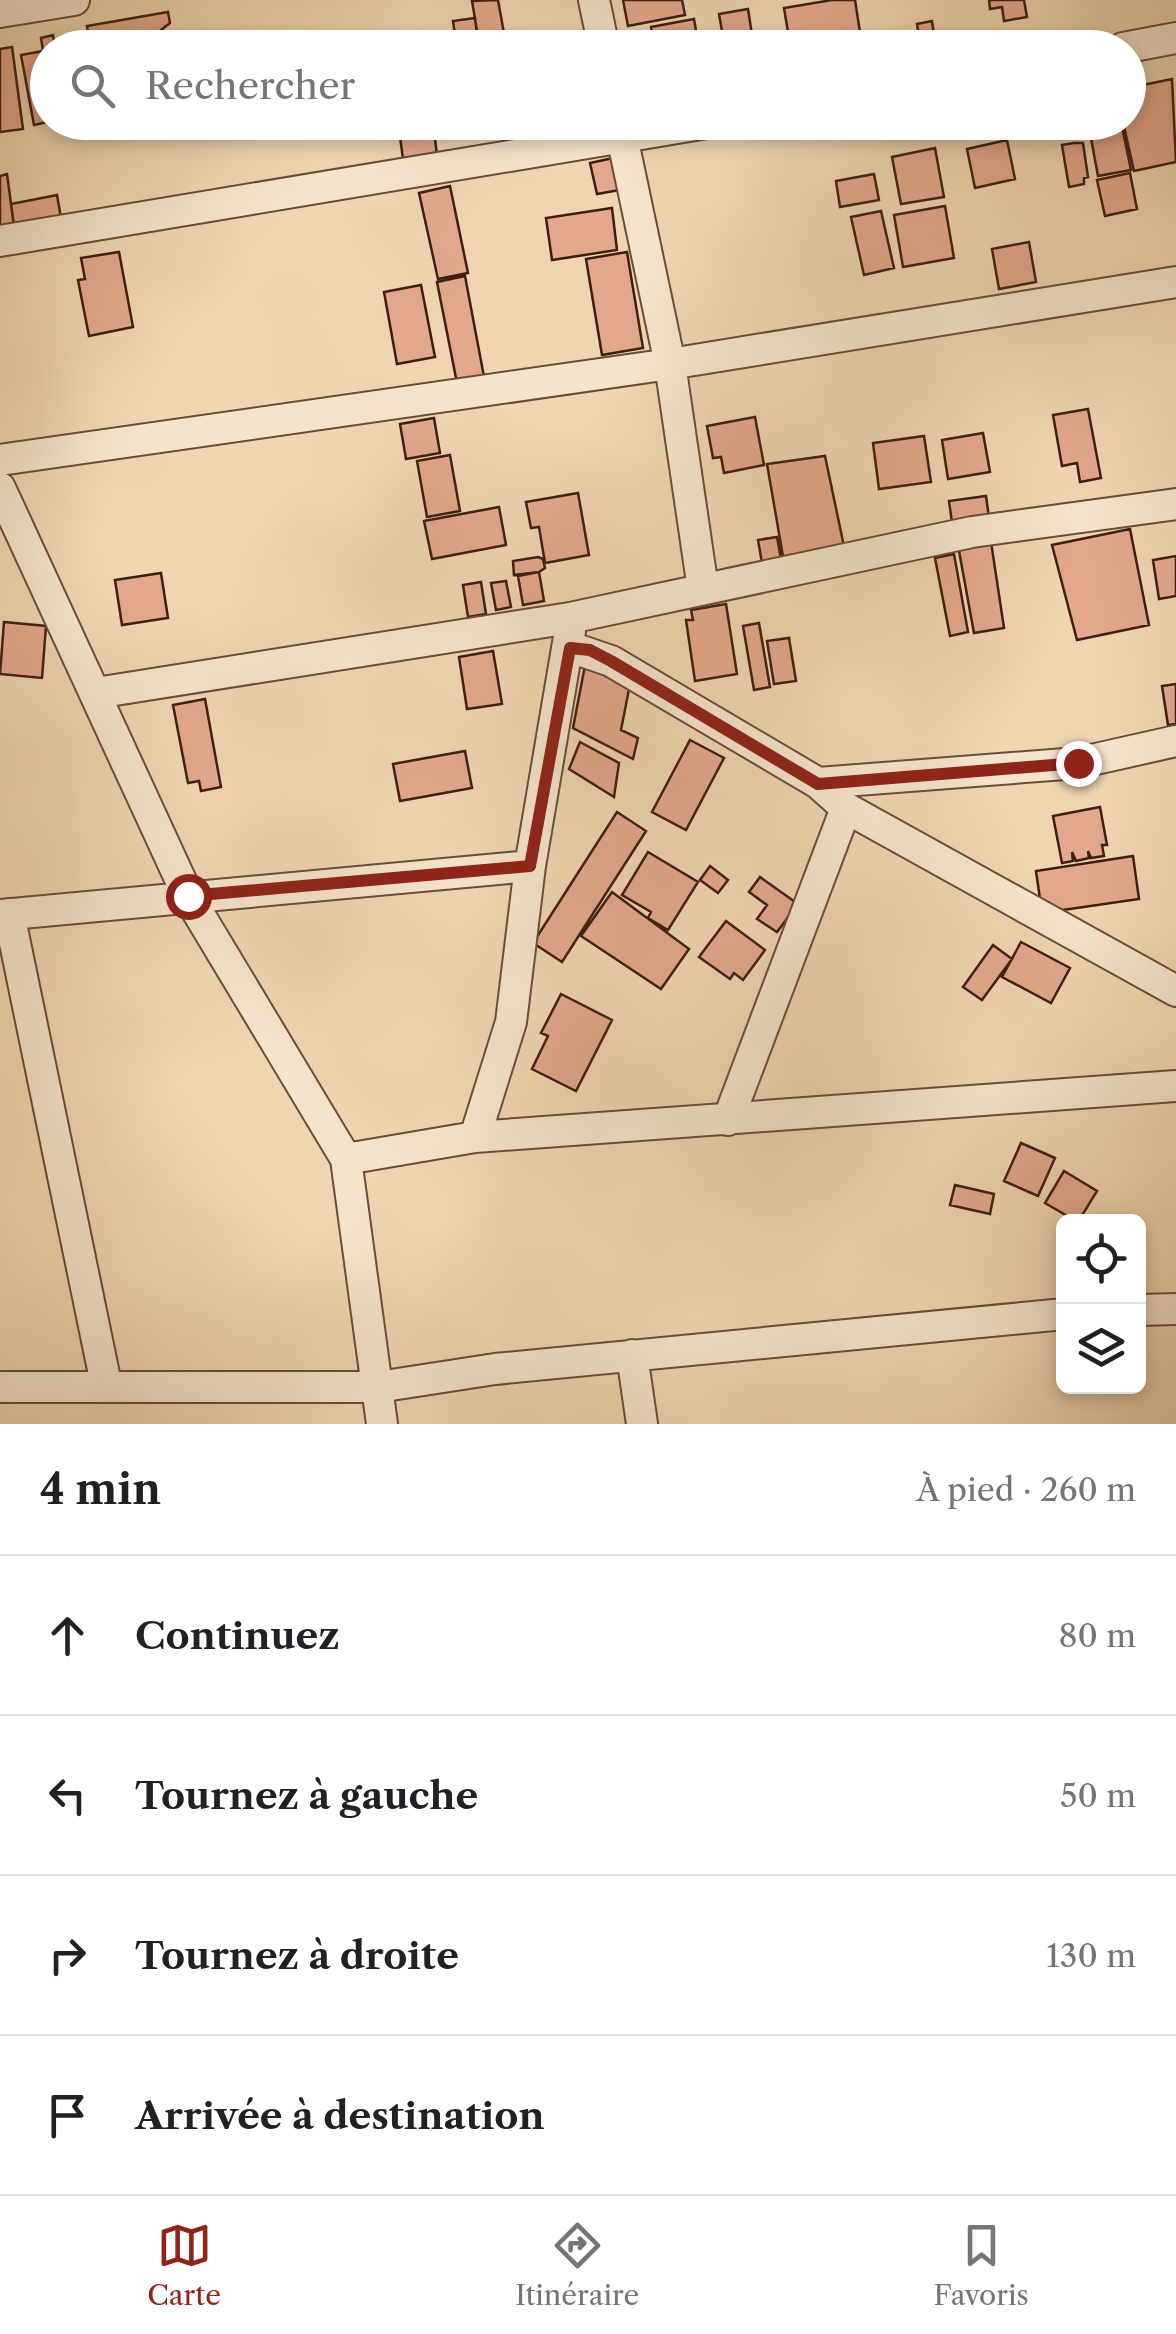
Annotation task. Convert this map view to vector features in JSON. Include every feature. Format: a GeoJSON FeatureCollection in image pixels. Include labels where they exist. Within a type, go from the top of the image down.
{"type":"FeatureCollection","features":[{"type":"Feature","properties":{"kind":"street"},"geometry":{"type":"LineString","coordinates":[[0,12],[74,0]]}},
{"type":"Feature","properties":{"kind":"street"},"geometry":{"type":"LineString","coordinates":[[594,0],[600,30]]}},
{"type":"Feature","properties":{"kind":"street"},"geometry":{"type":"LineString","coordinates":[[1146,44],[1176,38]]}},
{"type":"Feature","properties":{"kind":"street"},"geometry":{"type":"LineString","coordinates":[[0,241],[569,140]]}},
{"type":"Feature","properties":{"kind":"street"},"geometry":{"type":"LineString","coordinates":[[622,140],[670,364],[703,589]]}},
{"type":"Feature","properties":{"kind":"street"},"geometry":{"type":"LineString","coordinates":[[0,460],[670,364],[1176,282]]}},
{"type":"Feature","properties":{"kind":"street"},"geometry":{"type":"LineString","coordinates":[[0,488],[188,896],[346,1159],[382,1424]]}},
{"type":"Feature","properties":{"kind":"street"},"geometry":{"type":"LineString","coordinates":[[96,693],[570,633],[703,589],[972,532],[1176,504]]}},
{"type":"Feature","properties":{"kind":"street"},"geometry":{"type":"LineString","coordinates":[[570,633],[590,650],[818,784],[846,808],[1176,991]]}},
{"type":"Feature","properties":{"kind":"street"},"geometry":{"type":"LineString","coordinates":[[474,1137],[511,1022],[530,866],[570,633]]}},
{"type":"Feature","properties":{"kind":"street"},"geometry":{"type":"LineString","coordinates":[[818,784],[1078,763],[1176,742]]}},
{"type":"Feature","properties":{"kind":"street"},"geometry":{"type":"LineString","coordinates":[[728,1120],[846,808]]}},
{"type":"Feature","properties":{"kind":"street"},"geometry":{"type":"LineString","coordinates":[[106,1384],[5,914],[530,866]]}},
{"type":"Feature","properties":{"kind":"street"},"geometry":{"type":"LineString","coordinates":[[346,1159],[474,1137],[1176,1086]]}},
{"type":"Feature","properties":{"kind":"street"},"geometry":{"type":"LineString","coordinates":[[1146,1310],[1176,1308]]}},
{"type":"Feature","properties":{"kind":"street"},"geometry":{"type":"LineString","coordinates":[[0,1387],[378,1387],[632,1354],[1056,1315]]}},
{"type":"Feature","properties":{"kind":"street"},"geometry":{"type":"LineString","coordinates":[[632,1354],[642,1424]]}},
{"type":"Feature","properties":{"kind":"building"},"geometry":{"type":"Polygon","coordinates":[[[498,0],[503,30],[477,30],[472,1],[498,0]]]}},
{"type":"Feature","properties":{"kind":"building"},"geometry":{"type":"Polygon","coordinates":[[[623,0],[682,0],[685,15],[628,26],[623,0]]]}},
{"type":"Feature","properties":{"kind":"building"},"geometry":{"type":"Polygon","coordinates":[[[855,0],[860,30],[788,30],[784,8],[855,0]]]}},
{"type":"Feature","properties":{"kind":"building"},"geometry":{"type":"Polygon","coordinates":[[[989,0],[1024,0],[1027,17],[1004,21],[1002,7],[990,9],[989,0]]]}},
{"type":"Feature","properties":{"kind":"building"},"geometry":{"type":"Polygon","coordinates":[[[748,9],[751,30],[722,30],[719,14],[748,9]]]}},
{"type":"Feature","properties":{"kind":"building"},"geometry":{"type":"Polygon","coordinates":[[[168,12],[170,23],[161,30],[88,30],[87,26],[168,12]]]}},
{"type":"Feature","properties":{"kind":"building"},"geometry":{"type":"Polygon","coordinates":[[[475,18],[477,30],[454,30],[453,21],[475,18]]]}},
{"type":"Feature","properties":{"kind":"building"},"geometry":{"type":"Polygon","coordinates":[[[694,19],[696,30],[652,30],[651,27],[694,19]]]}},
{"type":"Feature","properties":{"kind":"building"},"geometry":{"type":"Polygon","coordinates":[[[932,21],[933,30],[918,30],[917,24],[932,21]]]}},
{"type":"Feature","properties":{"kind":"building"},"geometry":{"type":"Polygon","coordinates":[[[12,47],[23,129],[0,132],[0,49],[12,47]]]}},
{"type":"Feature","properties":{"kind":"building"},"geometry":{"type":"Polygon","coordinates":[[[30,53],[30,103],[21,55],[30,53]]]}},
{"type":"Feature","properties":{"kind":"building"},"geometry":{"type":"Polygon","coordinates":[[[1172,79],[1176,162],[1134,171],[1127,140],[1146,140],[1146,84],[1172,79]]]}},
{"type":"Feature","properties":{"kind":"building"},"geometry":{"type":"Polygon","coordinates":[[[400,140],[435,140],[437,155],[403,159],[400,140]]]}},
{"type":"Feature","properties":{"kind":"building"},"geometry":{"type":"Polygon","coordinates":[[[1007,140],[1015,179],[975,188],[967,149],[1007,140]]]}},
{"type":"Feature","properties":{"kind":"building"},"geometry":{"type":"Polygon","coordinates":[[[1091,140],[1125,140],[1131,170],[1098,176],[1091,140]]]}},
{"type":"Feature","properties":{"kind":"building"},"geometry":{"type":"Polygon","coordinates":[[[1083,143],[1088,177],[1084,184],[1069,187],[1062,145],[1083,143]]]}},
{"type":"Feature","properties":{"kind":"building"},"geometry":{"type":"Polygon","coordinates":[[[935,148],[944,197],[901,204],[892,157],[935,148]]]}},
{"type":"Feature","properties":{"kind":"building"},"geometry":{"type":"Polygon","coordinates":[[[618,157],[625,189],[597,194],[590,163],[618,157]]]}},
{"type":"Feature","properties":{"kind":"building"},"geometry":{"type":"Polygon","coordinates":[[[1130,173],[1137,209],[1105,216],[1097,180],[1130,173]]]}},
{"type":"Feature","properties":{"kind":"building"},"geometry":{"type":"Polygon","coordinates":[[[7,174],[14,226],[0,228],[0,176],[7,174]]]}},
{"type":"Feature","properties":{"kind":"building"},"geometry":{"type":"Polygon","coordinates":[[[874,174],[879,200],[840,207],[836,181],[874,174]]]}},
{"type":"Feature","properties":{"kind":"building"},"geometry":{"type":"Polygon","coordinates":[[[450,186],[468,273],[438,279],[419,193],[450,186]]]}},
{"type":"Feature","properties":{"kind":"building"},"geometry":{"type":"Polygon","coordinates":[[[57,195],[61,218],[14,226],[11,204],[57,195]]]}},
{"type":"Feature","properties":{"kind":"building"},"geometry":{"type":"Polygon","coordinates":[[[945,206],[954,258],[903,267],[894,215],[945,206]]]}},
{"type":"Feature","properties":{"kind":"building"},"geometry":{"type":"Polygon","coordinates":[[[612,208],[617,250],[552,260],[546,218],[612,208]]]}},
{"type":"Feature","properties":{"kind":"building"},"geometry":{"type":"Polygon","coordinates":[[[881,211],[894,268],[864,275],[851,217],[881,211]]]}},
{"type":"Feature","properties":{"kind":"building"},"geometry":{"type":"Polygon","coordinates":[[[1029,242],[1036,282],[999,289],[992,249],[1029,242]]]}},
{"type":"Feature","properties":{"kind":"building"},"geometry":{"type":"Polygon","coordinates":[[[119,252],[133,327],[89,336],[78,280],[85,279],[81,258],[119,252]]]}},
{"type":"Feature","properties":{"kind":"building"},"geometry":{"type":"Polygon","coordinates":[[[627,252],[643,348],[602,355],[586,259],[627,252]]]}},
{"type":"Feature","properties":{"kind":"building"},"geometry":{"type":"Polygon","coordinates":[[[465,276],[485,382],[458,388],[437,282],[465,276]]]}},
{"type":"Feature","properties":{"kind":"building"},"geometry":{"type":"Polygon","coordinates":[[[421,285],[435,357],[397,364],[384,292],[421,285]]]}},
{"type":"Feature","properties":{"kind":"building"},"geometry":{"type":"Polygon","coordinates":[[[1088,409],[1101,478],[1080,482],[1077,463],[1062,466],[1053,415],[1088,409]]]}},
{"type":"Feature","properties":{"kind":"building"},"geometry":{"type":"Polygon","coordinates":[[[755,417],[764,465],[724,473],[721,457],[713,458],[707,426],[755,417]]]}},
{"type":"Feature","properties":{"kind":"building"},"geometry":{"type":"Polygon","coordinates":[[[434,418],[440,453],[406,459],[400,424],[434,418]]]}},
{"type":"Feature","properties":{"kind":"building"},"geometry":{"type":"Polygon","coordinates":[[[983,433],[990,472],[948,479],[942,440],[983,433]]]}},
{"type":"Feature","properties":{"kind":"building"},"geometry":{"type":"Polygon","coordinates":[[[924,436],[931,482],[879,489],[873,443],[924,436]]]}},
{"type":"Feature","properties":{"kind":"building"},"geometry":{"type":"Polygon","coordinates":[[[450,455],[460,511],[427,517],[417,461],[450,455]]]}},
{"type":"Feature","properties":{"kind":"building"},"geometry":{"type":"Polygon","coordinates":[[[825,456],[846,556],[785,568],[767,464],[825,456]]]}},
{"type":"Feature","properties":{"kind":"building"},"geometry":{"type":"Polygon","coordinates":[[[578,493],[589,555],[545,563],[539,527],[531,528],[526,502],[578,493]]]}},
{"type":"Feature","properties":{"kind":"building"},"geometry":{"type":"Polygon","coordinates":[[[986,496],[990,525],[953,530],[949,501],[986,496]]]}},
{"type":"Feature","properties":{"kind":"building"},"geometry":{"type":"Polygon","coordinates":[[[499,507],[506,545],[432,559],[424,521],[499,507]]]}},
{"type":"Feature","properties":{"kind":"building"},"geometry":{"type":"Polygon","coordinates":[[[1130,529],[1149,625],[1077,640],[1052,545],[1130,529]]]}},
{"type":"Feature","properties":{"kind":"building"},"geometry":{"type":"Polygon","coordinates":[[[990,535],[1004,628],[974,633],[957,540],[990,535]]]}},
{"type":"Feature","properties":{"kind":"building"},"geometry":{"type":"Polygon","coordinates":[[[777,537],[781,559],[762,563],[758,540],[777,537]]]}},
{"type":"Feature","properties":{"kind":"building"},"geometry":{"type":"Polygon","coordinates":[[[954,554],[968,632],[950,636],[935,558],[954,554]]]}},
{"type":"Feature","properties":{"kind":"building"},"geometry":{"type":"Polygon","coordinates":[[[1176,556],[1176,596],[1159,599],[1153,560],[1176,556]]]}},
{"type":"Feature","properties":{"kind":"building"},"geometry":{"type":"Polygon","coordinates":[[[543,559],[545,568],[514,575],[513,561],[543,559]]]}},
{"type":"Feature","properties":{"kind":"building"},"geometry":{"type":"Polygon","coordinates":[[[539,572],[544,601],[523,605],[518,576],[539,572]]]}},
{"type":"Feature","properties":{"kind":"building"},"geometry":{"type":"Polygon","coordinates":[[[161,573],[168,618],[122,625],[115,580],[161,573]]]}},
{"type":"Feature","properties":{"kind":"building"},"geometry":{"type":"Polygon","coordinates":[[[506,581],[511,607],[496,610],[491,583],[506,581]]]}},
{"type":"Feature","properties":{"kind":"building"},"geometry":{"type":"Polygon","coordinates":[[[481,582],[486,614],[468,617],[463,585],[481,582]]]}},
{"type":"Feature","properties":{"kind":"building"},"geometry":{"type":"Polygon","coordinates":[[[726,604],[737,674],[695,681],[686,620],[693,620],[691,610],[726,604]]]}},
{"type":"Feature","properties":{"kind":"building"},"geometry":{"type":"Polygon","coordinates":[[[4,622],[46,626],[42,678],[0,674],[4,622]]]}},
{"type":"Feature","properties":{"kind":"building"},"geometry":{"type":"Polygon","coordinates":[[[759,623],[770,687],[754,690],[743,626],[759,623]]]}},
{"type":"Feature","properties":{"kind":"building"},"geometry":{"type":"Polygon","coordinates":[[[789,638],[796,681],[774,684],[767,641],[789,638]]]}},
{"type":"Feature","properties":{"kind":"building"},"geometry":{"type":"Polygon","coordinates":[[[493,651],[502,704],[467,709],[459,657],[493,651]]]}},
{"type":"Feature","properties":{"kind":"building"},"geometry":{"type":"Polygon","coordinates":[[[587,655],[631,679],[621,730],[638,738],[633,759],[573,728],[587,655]]]}},
{"type":"Feature","properties":{"kind":"building"},"geometry":{"type":"Polygon","coordinates":[[[1176,684],[1176,724],[1168,725],[1162,686],[1176,684]]]}},
{"type":"Feature","properties":{"kind":"building"},"geometry":{"type":"Polygon","coordinates":[[[205,699],[221,787],[201,791],[199,781],[188,783],[173,705],[205,699]]]}},
{"type":"Feature","properties":{"kind":"building"},"geometry":{"type":"Polygon","coordinates":[[[690,740],[724,758],[686,830],[652,812],[690,740]]]}},
{"type":"Feature","properties":{"kind":"building"},"geometry":{"type":"Polygon","coordinates":[[[580,742],[619,763],[614,797],[569,769],[580,742]]]}},
{"type":"Feature","properties":{"kind":"building"},"geometry":{"type":"Polygon","coordinates":[[[465,751],[472,788],[400,801],[393,764],[465,751]]]}},
{"type":"Feature","properties":{"kind":"building"},"geometry":{"type":"Polygon","coordinates":[[[1100,807],[1107,845],[1102,845],[1104,856],[1091,858],[1088,851],[1089,858],[1076,861],[1072,852],[1073,861],[1062,863],[1053,816],[1100,807]]]}},
{"type":"Feature","properties":{"kind":"building"},"geometry":{"type":"Polygon","coordinates":[[[617,812],[646,831],[562,962],[533,943],[617,812]]]}},
{"type":"Feature","properties":{"kind":"building"},"geometry":{"type":"Polygon","coordinates":[[[648,852],[698,882],[668,930],[648,918],[651,912],[622,895],[648,852]]]}},
{"type":"Feature","properties":{"kind":"building"},"geometry":{"type":"Polygon","coordinates":[[[1133,856],[1139,899],[1042,913],[1036,871],[1133,856]]]}},
{"type":"Feature","properties":{"kind":"building"},"geometry":{"type":"Polygon","coordinates":[[[710,866],[728,880],[718,893],[700,880],[710,866]]]}},
{"type":"Feature","properties":{"kind":"building"},"geometry":{"type":"Polygon","coordinates":[[[760,877],[798,904],[777,932],[757,919],[767,905],[749,892],[760,877]]]}},
{"type":"Feature","properties":{"kind":"building"},"geometry":{"type":"Polygon","coordinates":[[[612,892],[689,949],[661,989],[581,936],[612,892]]]}},
{"type":"Feature","properties":{"kind":"building"},"geometry":{"type":"Polygon","coordinates":[[[726,921],[765,950],[743,980],[734,973],[730,979],[699,957],[726,921]]]}},
{"type":"Feature","properties":{"kind":"building"},"geometry":{"type":"Polygon","coordinates":[[[1021,942],[1070,968],[1051,1003],[1002,977],[1021,942]]]}},
{"type":"Feature","properties":{"kind":"building"},"geometry":{"type":"Polygon","coordinates":[[[993,945],[1012,959],[982,1000],[963,987],[993,945]]]}},
{"type":"Feature","properties":{"kind":"building"},"geometry":{"type":"Polygon","coordinates":[[[561,994],[612,1020],[576,1091],[532,1069],[548,1036],[541,1033],[561,994]]]}},
{"type":"Feature","properties":{"kind":"building"},"geometry":{"type":"Polygon","coordinates":[[[1021,1143],[1055,1158],[1038,1196],[1004,1181],[1021,1143]]]}},
{"type":"Feature","properties":{"kind":"building"},"geometry":{"type":"Polygon","coordinates":[[[1064,1171],[1097,1191],[1083,1214],[1064,1214],[1045,1203],[1064,1171]]]}},
{"type":"Feature","properties":{"kind":"building"},"geometry":{"type":"Polygon","coordinates":[[[955,1185],[994,1194],[990,1214],[950,1205],[955,1185]]]}},
{"type":"Feature","properties":{"kind":"route"},"geometry":{"type":"LineString","coordinates":[[188,896],[530,866],[570,648],[590,650],[611,661],[818,784],[1078,763]]}}]}
